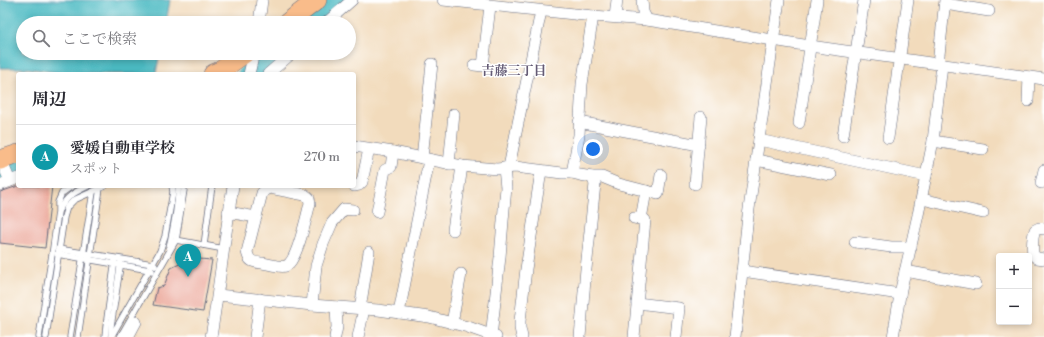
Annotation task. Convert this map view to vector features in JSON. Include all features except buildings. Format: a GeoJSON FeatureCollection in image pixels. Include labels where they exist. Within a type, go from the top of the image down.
{"type":"FeatureCollection","features":[{"type":"Feature","properties":{"kind":"highway"},"geometry":{"type":"LineString","coordinates":[[296,16],[317,0]]}},
{"type":"Feature","properties":{"kind":"highway"},"geometry":{"type":"LineString","coordinates":[[218,72],[235,60]]}},
{"type":"Feature","properties":{"kind":"street"},"geometry":{"type":"LineString","coordinates":[[260,16],[262,0]]}},
{"type":"Feature","properties":{"kind":"street"},"geometry":{"type":"LineString","coordinates":[[334,16],[352,0]]}},
{"type":"Feature","properties":{"kind":"street"},"geometry":{"type":"LineString","coordinates":[[443,0],[490,6],[647,20],[810,46],[1044,79]]}},
{"type":"Feature","properties":{"kind":"street"},"geometry":{"type":"LineString","coordinates":[[615,17],[617,0]]}},
{"type":"Feature","properties":{"kind":"street"},"geometry":{"type":"LineString","coordinates":[[642,0],[643,12],[647,20]]}},
{"type":"Feature","properties":{"kind":"street"},"geometry":{"type":"LineString","coordinates":[[735,337],[748,216],[779,0]]}},
{"type":"Feature","properties":{"kind":"street"},"geometry":{"type":"LineString","coordinates":[[799,123],[817,0]]}},
{"type":"Feature","properties":{"kind":"street"},"geometry":{"type":"LineString","coordinates":[[843,136],[864,0]]}},
{"type":"Feature","properties":{"kind":"street"},"geometry":{"type":"LineString","coordinates":[[888,138],[908,0]]}},
{"type":"Feature","properties":{"kind":"street"},"geometry":{"type":"LineString","coordinates":[[893,337],[900,294],[933,141],[945,2],[989,11]]}},
{"type":"Feature","properties":{"kind":"street"},"geometry":{"type":"LineString","coordinates":[[474,65],[483,66],[490,6]]}},
{"type":"Feature","properties":{"kind":"street"},"geometry":{"type":"LineString","coordinates":[[218,294],[429,317],[468,327],[492,336],[507,168],[541,11]]}},
{"type":"Feature","properties":{"kind":"street"},"geometry":{"type":"LineString","coordinates":[[572,173],[579,135],[582,84],[593,16]]}},
{"type":"Feature","properties":{"kind":"street"},"geometry":{"type":"LineString","coordinates":[[249,72],[252,60]]}},
{"type":"Feature","properties":{"kind":"street"},"geometry":{"type":"LineString","coordinates":[[270,72],[284,60]]}},
{"type":"Feature","properties":{"kind":"street"},"geometry":{"type":"LineString","coordinates":[[399,313],[425,159],[432,64]]}},
{"type":"Feature","properties":{"kind":"street"},"geometry":{"type":"LineString","coordinates":[[1028,101],[1029,77]]}},
{"type":"Feature","properties":{"kind":"street"},"geometry":{"type":"LineString","coordinates":[[449,164],[454,114]]}},
{"type":"Feature","properties":{"kind":"street"},"geometry":{"type":"LineString","coordinates":[[695,184],[701,117]]}},
{"type":"Feature","properties":{"kind":"street"},"geometry":{"type":"LineString","coordinates":[[579,122],[698,145]]}},
{"type":"Feature","properties":{"kind":"street"},"geometry":{"type":"LineString","coordinates":[[759,140],[926,176]]}},
{"type":"Feature","properties":{"kind":"street"},"geometry":{"type":"LineString","coordinates":[[933,141],[983,149]]}},
{"type":"Feature","properties":{"kind":"street"},"geometry":{"type":"LineString","coordinates":[[356,146],[393,152],[462,166],[498,169],[515,167],[602,177],[619,184],[658,194],[661,175]]}},
{"type":"Feature","properties":{"kind":"street"},"geometry":{"type":"LineString","coordinates":[[356,186],[362,182],[369,149]]}},
{"type":"Feature","properties":{"kind":"street"},"geometry":{"type":"LineString","coordinates":[[378,212],[385,170],[391,167],[393,152]]}},
{"type":"Feature","properties":{"kind":"street"},"geometry":{"type":"LineString","coordinates":[[6,160],[9,181]]}},
{"type":"Feature","properties":{"kind":"street"},"geometry":{"type":"LineString","coordinates":[[756,160],[831,175]]}},
{"type":"Feature","properties":{"kind":"street"},"geometry":{"type":"LineString","coordinates":[[453,230],[462,166]]}},
{"type":"Feature","properties":{"kind":"street"},"geometry":{"type":"LineString","coordinates":[[1041,183],[1044,170]]}},
{"type":"Feature","properties":{"kind":"street"},"geometry":{"type":"LineString","coordinates":[[522,337],[520,320],[541,171]]}},
{"type":"Feature","properties":{"kind":"street"},"geometry":{"type":"LineString","coordinates":[[580,337],[595,184],[592,177]]}},
{"type":"Feature","properties":{"kind":"street"},"geometry":{"type":"LineString","coordinates":[[211,337],[232,188]]}},
{"type":"Feature","properties":{"kind":"street"},"geometry":{"type":"LineString","coordinates":[[270,188],[305,195],[309,198],[310,203],[302,234],[290,262],[286,266],[252,261],[248,257],[247,252],[256,217],[262,193],[270,188]]}},
{"type":"Feature","properties":{"kind":"street"},"geometry":{"type":"LineString","coordinates":[[634,337],[646,220],[637,218],[646,191]]}},
{"type":"Feature","properties":{"kind":"street"},"geometry":{"type":"LineString","coordinates":[[922,195],[982,209]]}},
{"type":"Feature","properties":{"kind":"street"},"geometry":{"type":"LineString","coordinates":[[312,305],[316,266],[332,223],[344,209],[353,210]]}},
{"type":"Feature","properties":{"kind":"street"},"geometry":{"type":"LineString","coordinates":[[228,212],[256,217]]}},
{"type":"Feature","properties":{"kind":"street"},"geometry":{"type":"LineString","coordinates":[[1044,229],[1039,228],[1035,230],[1032,249],[1033,255],[1037,258],[1044,259]]}},
{"type":"Feature","properties":{"kind":"street"},"geometry":{"type":"LineString","coordinates":[[855,242],[892,247],[911,247]]}},
{"type":"Feature","properties":{"kind":"street"},"geometry":{"type":"LineString","coordinates":[[358,337],[369,252]]}},
{"type":"Feature","properties":{"kind":"street"},"geometry":{"type":"LineString","coordinates":[[742,271],[900,294]]}},
{"type":"Feature","properties":{"kind":"street"},"geometry":{"type":"LineString","coordinates":[[905,271],[976,284]]}},
{"type":"Feature","properties":{"kind":"street"},"geometry":{"type":"LineString","coordinates":[[452,323],[461,274]]}},
{"type":"Feature","properties":{"kind":"street"},"geometry":{"type":"LineString","coordinates":[[255,337],[260,299]]}},
{"type":"Feature","properties":{"kind":"street"},"geometry":{"type":"LineString","coordinates":[[637,303],[679,308],[676,337]]}},
{"type":"Feature","properties":{"kind":"street"},"geometry":{"type":"LineString","coordinates":[[335,337],[337,327],[336,307]]}},
{"type":"Feature","properties":{"kind":"street"},"geometry":{"type":"LineString","coordinates":[[128,337],[136,322]]}},
{"type":"Feature","properties":{"kind":"lane"},"geometry":{"type":"LineString","coordinates":[[39,337],[53,251],[58,202],[62,193],[69,188]]}},
{"type":"Feature","properties":{"kind":"lane"},"geometry":{"type":"LineString","coordinates":[[58,212],[65,200],[84,188]]}},
{"type":"Feature","properties":{"kind":"lane"},"geometry":{"type":"LineString","coordinates":[[46,337],[64,217],[74,200],[101,188]]}},
{"type":"Feature","properties":{"kind":"lane"},"geometry":{"type":"LineString","coordinates":[[78,337],[90,257],[103,188]]}},
{"type":"Feature","properties":{"kind":"lane"},"geometry":{"type":"LineString","coordinates":[[111,337],[160,251],[165,236],[173,192],[172,188]]}},
{"type":"Feature","properties":{"kind":"lane"},"geometry":{"type":"LineString","coordinates":[[166,255],[171,238],[178,198],[178,188]]}},
{"type":"Feature","properties":{"kind":"lane"},"geometry":{"type":"LineString","coordinates":[[120,337],[176,240],[184,188]]}},
{"type":"Feature","properties":{"kind":"lane"},"geometry":{"type":"LineString","coordinates":[[204,245],[212,188]]}},
{"type":"Feature","properties":{"kind":"lane"},"geometry":{"type":"LineString","coordinates":[[70,337],[92,192]]}},
{"type":"Feature","properties":{"kind":"lane"},"geometry":{"type":"LineString","coordinates":[[176,240],[224,248]]}},
{"type":"Feature","properties":{"kind":"lane"},"geometry":{"type":"LineString","coordinates":[[53,251],[151,267],[158,271]]}},
{"type":"Feature","properties":{"kind":"lane"},"geometry":{"type":"LineString","coordinates":[[111,337],[118,262]]}},
{"type":"Feature","properties":{"kind":"lane"},"geometry":{"type":"LineString","coordinates":[[106,337],[106,326],[118,262]]}},
{"type":"Feature","properties":{"kind":"water"},"geometry":{"type":"Polygon","coordinates":[[[0,0],[170,0],[167,16],[16,16],[16,60],[159,60],[156,72],[53,72],[26,68],[0,68],[0,0]]]}},
{"type":"Feature","properties":{"kind":"waterway"},"geometry":{"type":"LineString","coordinates":[[321,16],[340,0]]}},
{"type":"Feature","properties":{"kind":"waterway"},"geometry":{"type":"LineString","coordinates":[[251,72],[270,60]]}},
{"type":"Feature","properties":{"kind":"waterway"},"geometry":{"type":"LineString","coordinates":[[0,175],[16,170]]}},
{"type":"Feature","properties":{"kind":"place","name":"愛媛自動車学校"},"geometry":{"type":"Point","coordinates":[188,277]}},
{"type":"Feature","properties":{"kind":"district","name":"吉藤三丁目"},"geometry":{"type":"Point","coordinates":[514,71]}}]}
